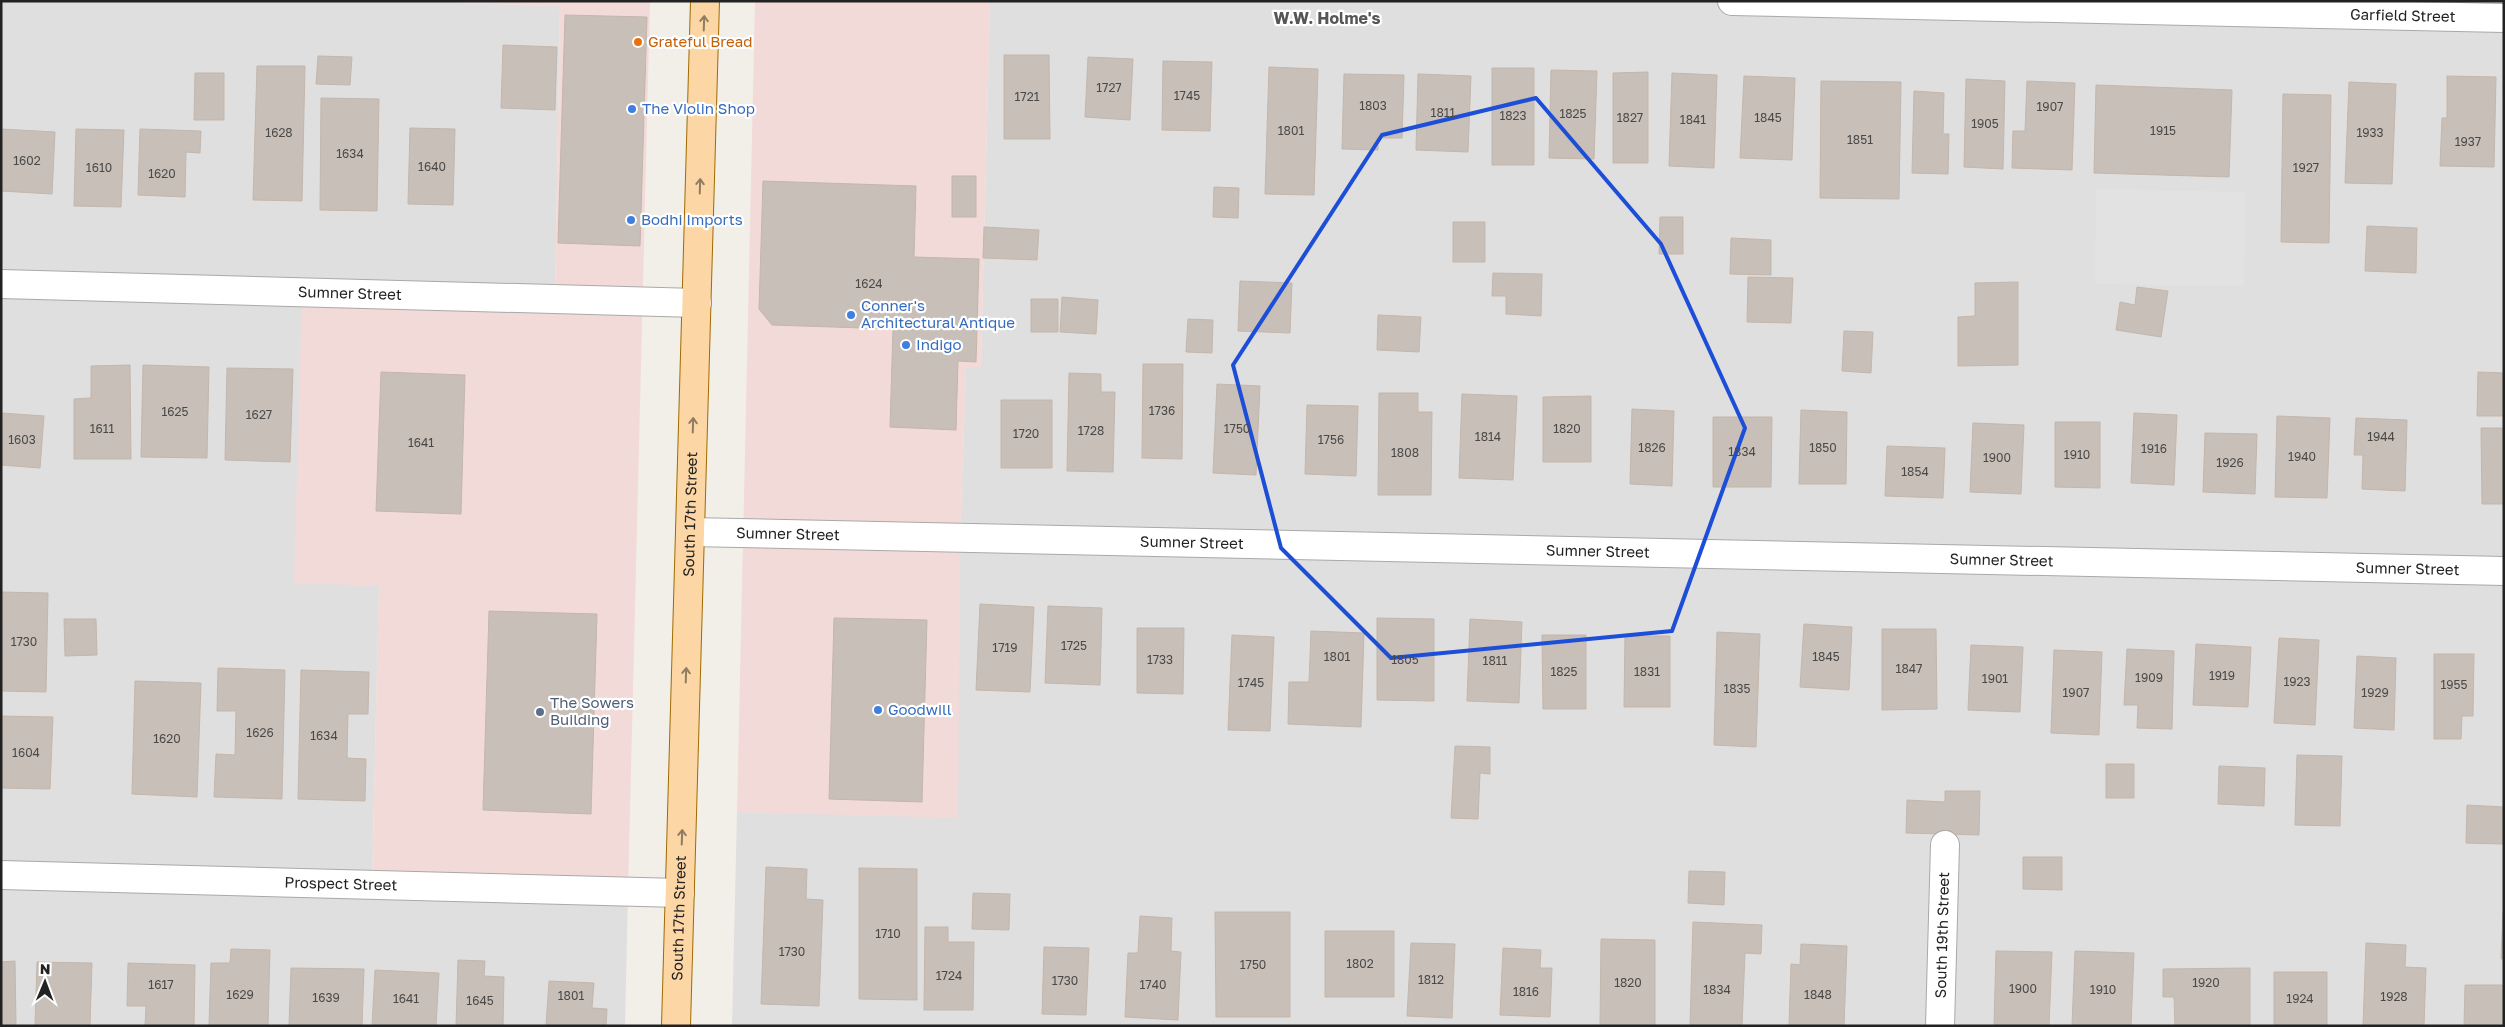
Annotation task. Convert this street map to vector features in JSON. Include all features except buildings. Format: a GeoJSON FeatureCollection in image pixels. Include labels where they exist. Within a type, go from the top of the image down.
{"type":"FeatureCollection","features":[{"type":"Feature","properties":{"kind":"main road","name":"South 17th Street"},"geometry":{"type":"LineString","coordinates":[[676,1026],[705,1]]}},
{"type":"Feature","properties":{"kind":"street","name":"Garfield Street"},"geometry":{"type":"LineString","coordinates":[[1732,1],[1963,4],[2504,18]]}},
{"type":"Feature","properties":{"kind":"street","name":"Sumner Street"},"geometry":{"type":"LineString","coordinates":[[1,284],[697,303]]}},
{"type":"Feature","properties":{"kind":"street","name":"Sumner Street"},"geometry":{"type":"LineString","coordinates":[[690,532],[2504,571]]}},
{"type":"Feature","properties":{"kind":"street","name":"South 19th Street"},"geometry":{"type":"LineString","coordinates":[[1940,1026],[1945,845]]}},
{"type":"Feature","properties":{"kind":"street","name":"Prospect Street"},"geometry":{"type":"LineString","coordinates":[[1,875],[680,893]]}},
{"type":"Feature","properties":{"kind":"highlighted area"},"geometry":{"type":"Polygon","coordinates":[[[1536,98],[1661,244],[1745,428],[1672,631],[1391,658],[1281,548],[1233,365],[1382,135],[1536,98]]]}},
{"type":"Feature","properties":{"kind":"shaded area"},"geometry":{"type":"Polygon","coordinates":[[[1,1],[460,1],[460,3],[560,6],[555,298],[361,585],[379,586],[372,885],[628,892],[625,1026],[1,1026],[1,1]]]}},
{"type":"Feature","properties":{"kind":"shaded area"},"geometry":{"type":"Polygon","coordinates":[[[460,1],[650,1],[628,892],[372,885],[379,586],[294,583],[302,292],[555,298],[560,6],[459,3],[460,1]]]}},
{"type":"Feature","properties":{"kind":"shaded area"},"geometry":{"type":"Polygon","coordinates":[[[755,1],[990,1],[981,367],[966,368],[960,538],[958,818],[737,812],[755,1]]]}},
{"type":"Feature","properties":{"kind":"shaded area"},"geometry":{"type":"Polygon","coordinates":[[[990,1],[2504,1],[2504,1026],[732,1026],[737,812],[782,813],[960,538],[966,367],[981,366],[990,1]]]}},
{"type":"Feature","properties":{"kind":"shaded area"},"geometry":{"type":"Polygon","coordinates":[[[2096,189],[2246,192],[2244,286],[2095,284],[2096,189]]]}},
{"type":"Feature","properties":{"kind":"place","name":"Grateful Bread"},"geometry":{"type":"Point","coordinates":[638,42]}},
{"type":"Feature","properties":{"kind":"place","name":"The Violin Shop"},"geometry":{"type":"Point","coordinates":[632,109]}},
{"type":"Feature","properties":{"kind":"place","name":"Bodhi Imports"},"geometry":{"type":"Point","coordinates":[631,220]}},
{"type":"Feature","properties":{"kind":"place","name":"Conner's Architectural Antique"},"geometry":{"type":"Point","coordinates":[851,315]}},
{"type":"Feature","properties":{"kind":"place","name":"Indigo"},"geometry":{"type":"Point","coordinates":[906,345]}},
{"type":"Feature","properties":{"kind":"place","name":"Goodwill"},"geometry":{"type":"Point","coordinates":[878,710]}},
{"type":"Feature","properties":{"kind":"place","name":"The Sowers Building"},"geometry":{"type":"Point","coordinates":[540,712]}},
{"type":"Feature","properties":{"kind":"district","name":"W.W. Holme's"},"geometry":{"type":"Point","coordinates":[1327,18]}}]}
